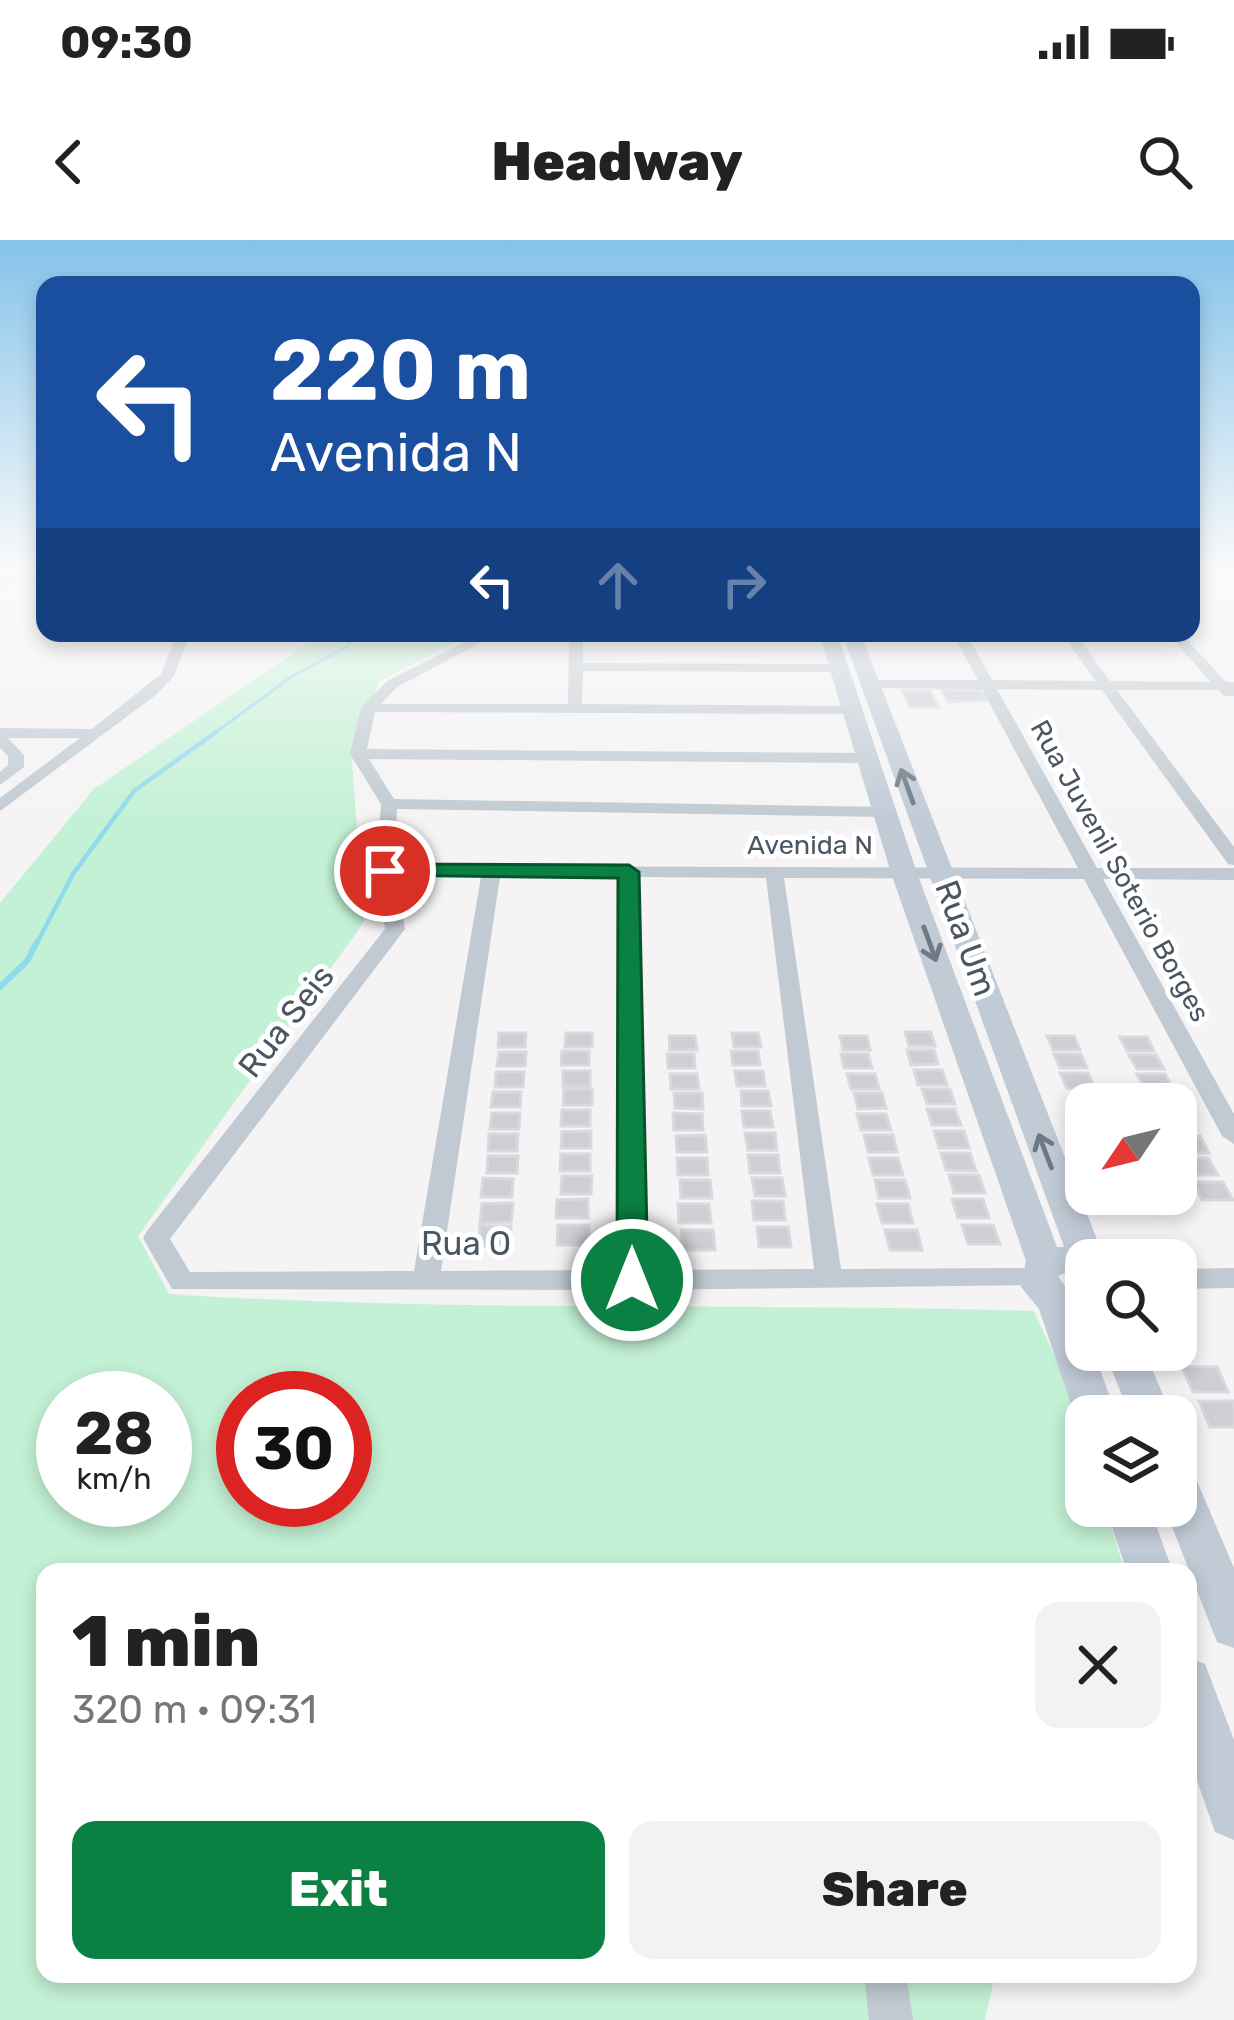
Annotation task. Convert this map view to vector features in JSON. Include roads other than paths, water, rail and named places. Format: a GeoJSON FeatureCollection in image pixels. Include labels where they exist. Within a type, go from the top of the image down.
{"type":"FeatureCollection","features":[{"type":"Feature","properties":{"kind":"street"},"geometry":{"type":"LineString","coordinates":[[0,806],[167,676],[176,654]]}},
{"type":"Feature","properties":{"kind":"street"},"geometry":{"type":"LineString","coordinates":[[450,654],[392,684],[368,708],[358,754],[389,804],[885,812]]}},
{"type":"Feature","properties":{"kind":"street"},"geometry":{"type":"LineString","coordinates":[[575,654],[575,708]]}},
{"type":"Feature","properties":{"kind":"street","name":"Rua Um"},"geometry":{"type":"LineString","coordinates":[[835,654],[904,873],[1056,1288],[1089,1395]]}},
{"type":"Feature","properties":{"kind":"street"},"geometry":{"type":"LineString","coordinates":[[859,654],[1078,1239]]}},
{"type":"Feature","properties":{"kind":"street","name":"Rua Juvenil Soterio Borges"},"geometry":{"type":"LineString","coordinates":[[971,654],[1234,1136]]}},
{"type":"Feature","properties":{"kind":"street"},"geometry":{"type":"LineString","coordinates":[[1083,654],[1234,860]]}},
{"type":"Feature","properties":{"kind":"street"},"geometry":{"type":"LineString","coordinates":[[1195,654],[1228,686],[1234,699]]}},
{"type":"Feature","properties":{"kind":"street"},"geometry":{"type":"LineString","coordinates":[[575,667],[839,668]]}},
{"type":"Feature","properties":{"kind":"street"},"geometry":{"type":"LineString","coordinates":[[870,684],[1228,686]]}},
{"type":"Feature","properties":{"kind":"street"},"geometry":{"type":"LineString","coordinates":[[368,708],[852,710]]}},
{"type":"Feature","properties":{"kind":"street"},"geometry":{"type":"LineString","coordinates":[[0,736],[95,734]]}},
{"type":"Feature","properties":{"kind":"street"},"geometry":{"type":"LineString","coordinates":[[0,736],[16,755],[16,766],[0,780]]}},
{"type":"Feature","properties":{"kind":"street"},"geometry":{"type":"LineString","coordinates":[[358,754],[868,758]]}},
{"type":"Feature","properties":{"kind":"street","name":"Rua Seis"},"geometry":{"type":"LineString","coordinates":[[182,1282],[156,1238],[395,929],[385,871],[389,804]]}},
{"type":"Feature","properties":{"kind":"street","name":"Avenida N"},"geometry":{"type":"LineString","coordinates":[[385,871],[1234,874]]}},
{"type":"Feature","properties":{"kind":"street"},"geometry":{"type":"LineString","coordinates":[[426,1278],[491,872]]}},
{"type":"Feature","properties":{"kind":"street"},"geometry":{"type":"LineString","coordinates":[[629,872],[632,1280]]}},
{"type":"Feature","properties":{"kind":"street"},"geometry":{"type":"LineString","coordinates":[[774,872],[829,1277]]}},
{"type":"Feature","properties":{"kind":"street","name":"Rua O"},"geometry":{"type":"LineString","coordinates":[[182,1282],[829,1277],[1056,1288]]}},
{"type":"Feature","properties":{"kind":"street"},"geometry":{"type":"LineString","coordinates":[[1197,1279],[1234,1278]]}},
{"type":"Feature","properties":{"kind":"street"},"geometry":{"type":"LineString","coordinates":[[1134,1527],[1147,1563]]}},
{"type":"Feature","properties":{"kind":"street"},"geometry":{"type":"LineString","coordinates":[[1195,1527],[1234,1626]]}},
{"type":"Feature","properties":{"kind":"street"},"geometry":{"type":"LineString","coordinates":[[1197,1707],[1234,1813]]}},
{"type":"Feature","properties":{"kind":"street"},"geometry":{"type":"LineString","coordinates":[[886,1983],[891,2020]]}},
{"type":"Feature","properties":{"kind":"waterway"},"geometry":{"type":"LineString","coordinates":[[212,735],[291,677],[333,654]]}},
{"type":"Feature","properties":{"kind":"waterway"},"geometry":{"type":"LineString","coordinates":[[36,945],[73,874],[134,791],[216,732]]}},
{"type":"Feature","properties":{"kind":"waterway"},"geometry":{"type":"LineString","coordinates":[[0,987],[27,961],[37,942]]}}]}
